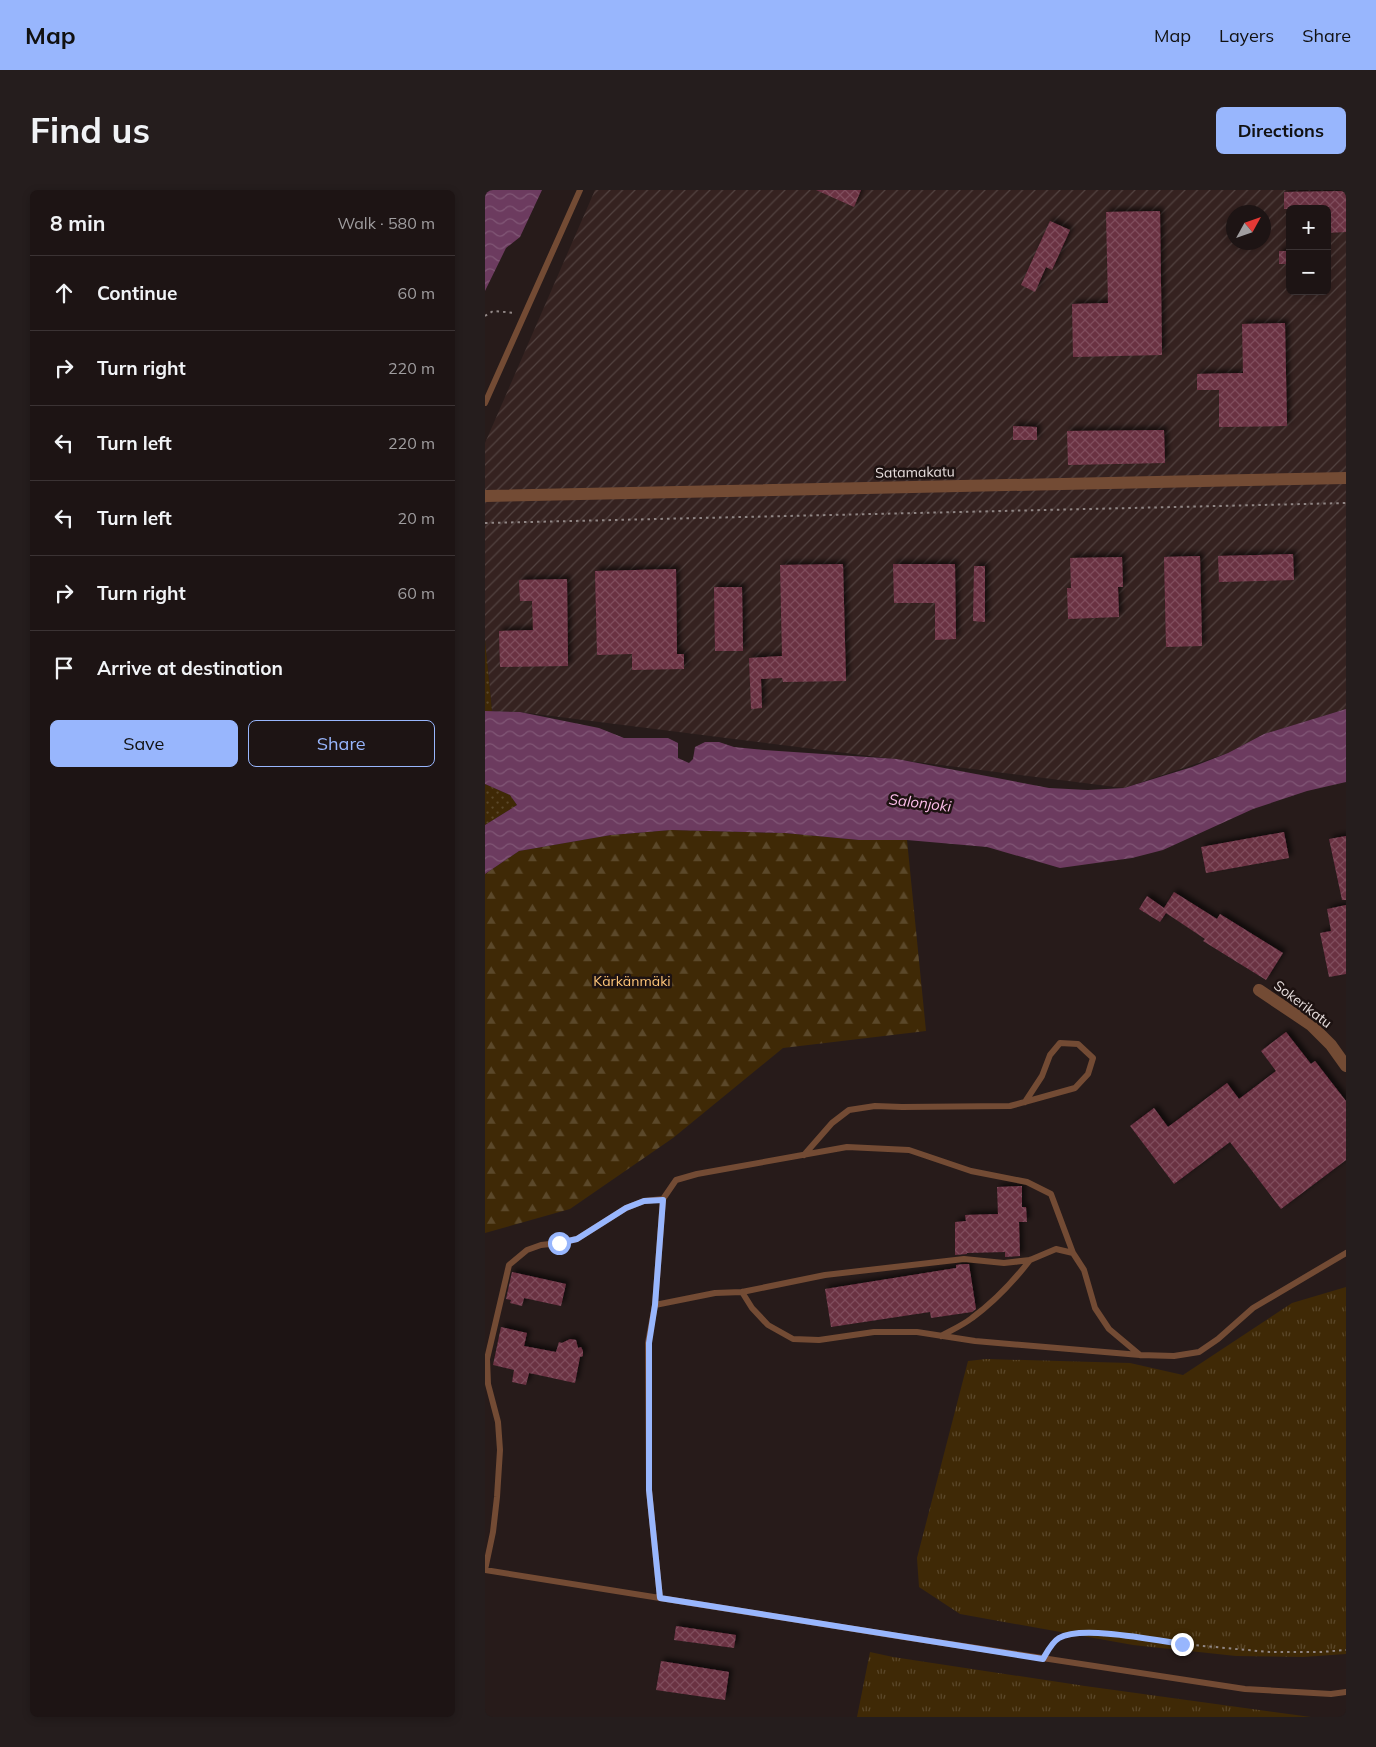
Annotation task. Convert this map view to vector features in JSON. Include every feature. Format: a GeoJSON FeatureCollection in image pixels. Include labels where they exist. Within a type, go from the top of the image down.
{"type":"FeatureCollection","features":[{"type":"Feature","properties":{"kind":"street","name":"Satamakatu"},"geometry":{"type":"LineString","coordinates":[[485,496],[1346,478]]}},
{"type":"Feature","properties":{"kind":"street","name":"Sokerikatu"},"geometry":{"type":"LineString","coordinates":[[1259,990],[1311,1025],[1331,1045],[1346,1066]]}},
{"type":"Feature","properties":{"kind":"lane"},"geometry":{"type":"LineString","coordinates":[[485,403],[580,190]]}},
{"type":"Feature","properties":{"kind":"lane"},"geometry":{"type":"LineString","coordinates":[[804,1154],[832,1123],[849,1110],[875,1106],[1002,1106],[1025,1102],[1075,1088],[1088,1074],[1093,1058],[1078,1044],[1060,1043],[1050,1055],[1042,1076],[1025,1102]]}},
{"type":"Feature","properties":{"kind":"lane"},"geometry":{"type":"LineString","coordinates":[[660,1598],[649,1490],[649,1343],[655,1305],[663,1200],[676,1180],[697,1174],[847,1148],[909,1150],[971,1171],[1027,1182],[1051,1194],[1073,1253],[1084,1270],[1095,1308],[1109,1329],[1140,1355]]}},
{"type":"Feature","properties":{"kind":"lane"},"geometry":{"type":"LineString","coordinates":[[663,1200],[644,1201],[635,1204],[577,1239],[541,1245],[527,1250],[509,1265],[487,1359],[488,1384],[498,1422],[500,1450],[493,1532],[485,1570],[1043,1659],[1245,1689],[1331,1694],[1346,1692]]}},
{"type":"Feature","properties":{"kind":"lane"},"geometry":{"type":"LineString","coordinates":[[655,1305],[715,1293],[742,1292],[825,1275],[964,1259],[1004,1263],[1030,1260],[1056,1249],[1073,1253]]}},
{"type":"Feature","properties":{"kind":"lane"},"geometry":{"type":"LineString","coordinates":[[742,1292],[752,1308],[768,1324],[793,1338],[819,1340],[875,1332],[917,1332],[975,1341],[1140,1355],[1174,1356],[1199,1352],[1218,1340],[1253,1308],[1346,1253]]}},
{"type":"Feature","properties":{"kind":"lane"},"geometry":{"type":"LineString","coordinates":[[941,1336],[971,1319],[999,1296],[1030,1260]]}},
{"type":"Feature","properties":{"kind":"path"},"geometry":{"type":"LineString","coordinates":[[485,316],[493,312],[525,314]]}},
{"type":"Feature","properties":{"kind":"path"},"geometry":{"type":"LineString","coordinates":[[485,523],[1346,503]]}},
{"type":"Feature","properties":{"kind":"path"},"geometry":{"type":"LineString","coordinates":[[1043,1659],[1059,1638],[1073,1633],[1126,1636],[1182,1644],[1269,1652],[1346,1650]]}},
{"type":"Feature","properties":{"kind":"shaded area"},"geometry":{"type":"Polygon","coordinates":[[[595,190],[1346,190],[1346,709],[1264,734],[1228,753],[1124,788],[520,712],[492,711],[485,640],[485,443],[595,190]]]}},
{"type":"Feature","properties":{"kind":"green space"},"geometry":{"type":"Polygon","coordinates":[[[485,640],[492,711],[485,711],[485,640]]]}},
{"type":"Feature","properties":{"kind":"green space"},"geometry":{"type":"Polygon","coordinates":[[[485,784],[510,795],[517,805],[485,825],[485,784]]]}},
{"type":"Feature","properties":{"kind":"green space","name":"Kärkänmäki"},"geometry":{"type":"Polygon","coordinates":[[[671,830],[785,833],[859,840],[907,840],[926,1031],[783,1048],[673,1138],[570,1209],[485,1233],[485,874],[519,851],[611,835],[671,830]]]}},
{"type":"Feature","properties":{"kind":"green space"},"geometry":{"type":"Polygon","coordinates":[[[1346,1287],[1346,1654],[1303,1657],[1236,1656],[1133,1645],[960,1614],[919,1587],[917,1558],[968,1361],[986,1359],[1130,1363],[1183,1375],[1292,1303],[1346,1287]]]}},
{"type":"Feature","properties":{"kind":"green space"},"geometry":{"type":"Polygon","coordinates":[[[870,1652],[1085,1686],[1311,1717],[857,1717],[870,1652]]]}},
{"type":"Feature","properties":{"kind":"water"},"geometry":{"type":"Polygon","coordinates":[[[485,190],[542,190],[520,237],[506,248],[485,291],[485,190]]]}},
{"type":"Feature","properties":{"kind":"water","name":"Salonjoki"},"geometry":{"type":"Polygon","coordinates":[[[1346,709],[1346,782],[1307,791],[1253,809],[1163,850],[1132,858],[1060,868],[987,847],[907,840],[859,840],[785,833],[671,830],[611,835],[519,851],[485,874],[485,825],[517,805],[510,795],[485,784],[485,711],[520,712],[599,728],[624,738],[668,738],[678,743],[678,758],[689,763],[693,759],[695,747],[705,742],[719,742],[734,747],[764,750],[897,759],[1049,788],[1088,790],[1124,788],[1192,767],[1228,753],[1264,734],[1346,709]]]}},
{"type":"Feature","properties":{"kind":"building"},"geometry":{"type":"Polygon","coordinates":[[[816,190],[861,190],[854,207],[816,190]]]}},
{"type":"Feature","properties":{"kind":"building"},"geometry":{"type":"Polygon","coordinates":[[[1346,191],[1346,232],[1331,233],[1331,205],[1286,205],[1286,209],[1284,209],[1284,192],[1346,191]]]}},
{"type":"Feature","properties":{"kind":"building"},"geometry":{"type":"Polygon","coordinates":[[[1160,211],[1162,355],[1073,357],[1072,304],[1108,303],[1106,212],[1160,211]]]}},
{"type":"Feature","properties":{"kind":"building"},"geometry":{"type":"Polygon","coordinates":[[[1050,221],[1070,230],[1052,270],[1046,267],[1035,292],[1021,285],[1050,221]]]}},
{"type":"Feature","properties":{"kind":"building"},"geometry":{"type":"Polygon","coordinates":[[[1279,251],[1286,251],[1286,264],[1279,264],[1279,251]]]}},
{"type":"Feature","properties":{"kind":"building"},"geometry":{"type":"Polygon","coordinates":[[[1285,323],[1287,426],[1219,427],[1219,390],[1197,390],[1197,374],[1243,373],[1242,324],[1285,323]]]}},
{"type":"Feature","properties":{"kind":"building"},"geometry":{"type":"Polygon","coordinates":[[[1013,426],[1037,427],[1037,440],[1013,440],[1013,426]]]}},
{"type":"Feature","properties":{"kind":"building"},"geometry":{"type":"Polygon","coordinates":[[[1164,430],[1165,463],[1068,465],[1067,431],[1164,430]]]}},
{"type":"Feature","properties":{"kind":"building"},"geometry":{"type":"Polygon","coordinates":[[[1293,554],[1294,580],[1219,582],[1218,556],[1293,554]]]}},
{"type":"Feature","properties":{"kind":"building"},"geometry":{"type":"Polygon","coordinates":[[[1200,556],[1202,646],[1166,647],[1164,557],[1200,556]]]}},
{"type":"Feature","properties":{"kind":"building"},"geometry":{"type":"Polygon","coordinates":[[[1122,557],[1123,587],[1118,587],[1119,617],[1068,619],[1067,588],[1071,588],[1070,558],[1122,557]]]}},
{"type":"Feature","properties":{"kind":"building"},"geometry":{"type":"Polygon","coordinates":[[[843,564],[846,681],[783,682],[782,678],[761,679],[762,708],[751,709],[749,658],[782,656],[780,565],[843,564]]]}},
{"type":"Feature","properties":{"kind":"building"},"geometry":{"type":"Polygon","coordinates":[[[893,564],[955,564],[956,639],[935,640],[935,603],[894,603],[893,564]]]}},
{"type":"Feature","properties":{"kind":"building"},"geometry":{"type":"Polygon","coordinates":[[[974,566],[985,566],[985,622],[973,621],[974,566]]]}},
{"type":"Feature","properties":{"kind":"building"},"geometry":{"type":"Polygon","coordinates":[[[676,569],[677,654],[684,654],[684,669],[632,670],[632,654],[597,655],[595,571],[676,569]]]}},
{"type":"Feature","properties":{"kind":"building"},"geometry":{"type":"Polygon","coordinates":[[[567,579],[568,666],[500,667],[499,631],[533,630],[532,601],[520,601],[519,580],[567,579]]]}},
{"type":"Feature","properties":{"kind":"building"},"geometry":{"type":"Polygon","coordinates":[[[714,587],[742,587],[743,651],[715,651],[714,587]]]}},
{"type":"Feature","properties":{"kind":"building"},"geometry":{"type":"Polygon","coordinates":[[[1284,832],[1289,858],[1206,873],[1201,847],[1284,832]]]}},
{"type":"Feature","properties":{"kind":"building"},"geometry":{"type":"Polygon","coordinates":[[[1346,836],[1346,900],[1342,900],[1329,839],[1346,836]]]}},
{"type":"Feature","properties":{"kind":"building"},"geometry":{"type":"Polygon","coordinates":[[[1174,892],[1217,919],[1220,914],[1283,953],[1266,980],[1203,941],[1205,939],[1166,913],[1160,922],[1139,909],[1147,896],[1164,908],[1174,892]]]}},
{"type":"Feature","properties":{"kind":"building"},"geometry":{"type":"Polygon","coordinates":[[[1346,905],[1346,974],[1329,977],[1320,933],[1331,931],[1327,909],[1346,905]]]}},
{"type":"Feature","properties":{"kind":"building"},"geometry":{"type":"Polygon","coordinates":[[[1286,1032],[1311,1064],[1315,1061],[1346,1101],[1346,1160],[1281,1209],[1230,1142],[1174,1184],[1130,1126],[1154,1108],[1168,1127],[1227,1083],[1239,1099],[1276,1071],[1261,1051],[1286,1032]]]}},
{"type":"Feature","properties":{"kind":"building"},"geometry":{"type":"Polygon","coordinates":[[[1022,1186],[1022,1207],[1026,1207],[1027,1222],[1019,1222],[1020,1256],[1005,1257],[1005,1252],[955,1255],[955,1222],[966,1221],[965,1215],[998,1214],[997,1187],[1022,1186]]]}},
{"type":"Feature","properties":{"kind":"building"},"geometry":{"type":"Polygon","coordinates":[[[969,1264],[976,1309],[972,1312],[931,1318],[930,1312],[831,1327],[825,1289],[956,1268],[956,1265],[969,1264]]]}},
{"type":"Feature","properties":{"kind":"building"},"geometry":{"type":"Polygon","coordinates":[[[512,1272],[566,1284],[561,1306],[524,1298],[522,1306],[510,1303],[511,1300],[506,1299],[512,1272]]]}},
{"type":"Feature","properties":{"kind":"building"},"geometry":{"type":"Polygon","coordinates":[[[501,1327],[527,1333],[524,1346],[556,1352],[559,1342],[562,1343],[570,1339],[576,1340],[578,1348],[581,1347],[583,1351],[583,1356],[580,1357],[575,1383],[529,1373],[526,1385],[512,1382],[514,1370],[493,1365],[501,1327]]]}},
{"type":"Feature","properties":{"kind":"building"},"geometry":{"type":"Polygon","coordinates":[[[676,1626],[736,1635],[734,1648],[674,1640],[676,1626]]]}},
{"type":"Feature","properties":{"kind":"building"},"geometry":{"type":"Polygon","coordinates":[[[661,1661],[729,1672],[725,1700],[656,1690],[661,1661]]]}},
{"type":"Feature","properties":{"kind":"route"},"geometry":{"type":"LineString","coordinates":[[559,1243],[577,1239],[626,1208],[644,1201],[663,1200],[655,1305],[649,1343],[648,1424],[649,1490],[660,1598],[1043,1659],[1059,1638],[1073,1633],[1126,1636],[1182,1644]]}}]}
